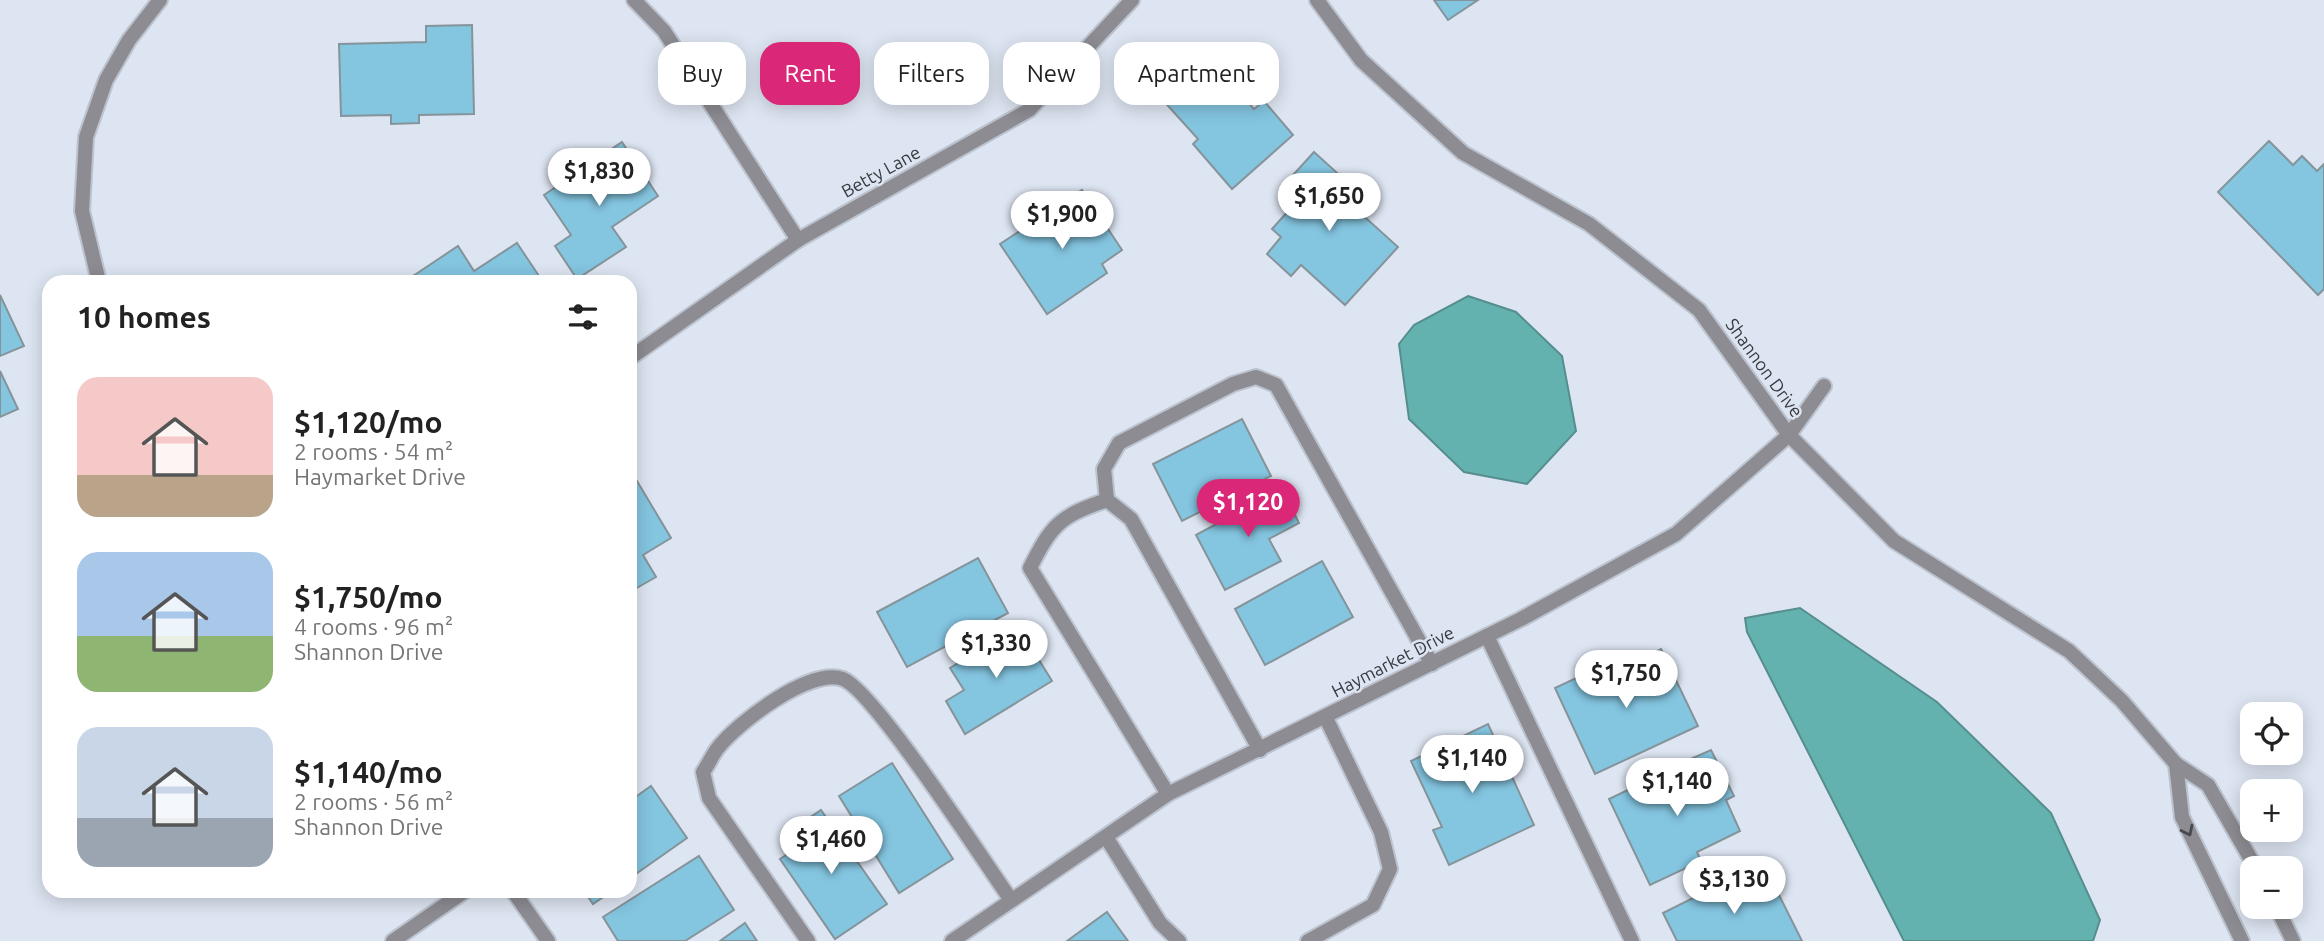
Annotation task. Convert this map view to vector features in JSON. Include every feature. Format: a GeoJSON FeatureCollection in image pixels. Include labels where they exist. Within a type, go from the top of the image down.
{"type":"FeatureCollection","features":[{"type":"Feature","properties":{"kind":"street"},"geometry":{"type":"LineString","coordinates":[[97,275],[82,211],[86,137],[106,80],[129,40],[160,0]]}},
{"type":"Feature","properties":{"kind":"street"},"geometry":{"type":"LineString","coordinates":[[634,0],[664,31],[798,240]]}},
{"type":"Feature","properties":{"kind":"street","name":"Betty Lane"},"geometry":{"type":"LineString","coordinates":[[637,353],[798,240],[1029,110],[1132,0]]}},
{"type":"Feature","properties":{"kind":"street","name":"Shannon Drive"},"geometry":{"type":"LineString","coordinates":[[1317,0],[1361,60],[1463,153],[1589,224],[1699,310],[1789,435],[1894,541],[2069,651],[2122,701],[2176,764],[2208,785],[2249,856]]}},
{"type":"Feature","properties":{"kind":"street"},"geometry":{"type":"LineString","coordinates":[[1260,750],[1131,519],[1107,500],[1104,469],[1119,443],[1233,384],[1256,377],[1276,385],[1432,664]]}},
{"type":"Feature","properties":{"kind":"street","name":"Haymarket Drive"},"geometry":{"type":"LineString","coordinates":[[952,941],[1168,794],[1487,636],[1676,534],[1789,435],[1824,386]]}},
{"type":"Feature","properties":{"kind":"street"},"geometry":{"type":"LineString","coordinates":[[1107,500],[1077,510],[1048,532],[1030,568],[1168,794]]}},
{"type":"Feature","properties":{"kind":"street"},"geometry":{"type":"LineString","coordinates":[[1487,636],[1632,941]]}},
{"type":"Feature","properties":{"kind":"street"},"geometry":{"type":"LineString","coordinates":[[808,941],[709,798],[703,772],[718,748],[775,699],[824,675],[845,680],[886,722],[1011,900]]}},
{"type":"Feature","properties":{"kind":"street"},"geometry":{"type":"LineString","coordinates":[[1308,941],[1373,905],[1390,869],[1381,832],[1326,718]]}},
{"type":"Feature","properties":{"kind":"street"},"geometry":{"type":"LineString","coordinates":[[2176,764],[2182,817],[2242,941]]}},
{"type":"Feature","properties":{"kind":"street"},"geometry":{"type":"LineString","coordinates":[[1106,837],[1160,923],[1179,941]]}},
{"type":"Feature","properties":{"kind":"street"},"geometry":{"type":"LineString","coordinates":[[393,941],[454,898]]}},
{"type":"Feature","properties":{"kind":"street"},"geometry":{"type":"LineString","coordinates":[[518,898],[548,941]]}},
{"type":"Feature","properties":{"kind":"street"},"geometry":{"type":"LineString","coordinates":[[2282,919],[2293,941]]}},
{"type":"Feature","properties":{"kind":"shaded area"},"geometry":{"type":"Polygon","coordinates":[[[1468,296],[1516,312],[1562,356],[1576,431],[1527,484],[1464,472],[1409,419],[1399,344],[1414,325],[1468,296]]]}},
{"type":"Feature","properties":{"kind":"shaded area"},"geometry":{"type":"Polygon","coordinates":[[[1800,608],[1937,702],[2051,813],[2100,920],[2093,941],[1904,941],[1747,632],[1745,618],[1800,608]]]}},
{"type":"Feature","properties":{"kind":"building"},"geometry":{"type":"Polygon","coordinates":[[[1434,0],[1478,0],[1448,20],[1434,0]]]}},
{"type":"Feature","properties":{"kind":"building"},"geometry":{"type":"Polygon","coordinates":[[[472,25],[474,114],[419,115],[419,123],[391,124],[391,115],[341,116],[339,44],[426,42],[426,26],[472,25]]]}},
{"type":"Feature","properties":{"kind":"building"},"geometry":{"type":"Polygon","coordinates":[[[1167,105],[1250,105],[1254,109],[1259,105],[1267,105],[1293,135],[1232,189],[1193,144],[1198,139],[1167,105]]]}},
{"type":"Feature","properties":{"kind":"building"},"geometry":{"type":"Polygon","coordinates":[[[2269,141],[2293,165],[2302,156],[2317,171],[2324,164],[2324,289],[2318,295],[2218,192],[2269,141]]]}},
{"type":"Feature","properties":{"kind":"building"},"geometry":{"type":"Polygon","coordinates":[[[622,142],[658,196],[612,227],[626,247],[583,275],[574,275],[555,246],[571,235],[544,195],[622,142]]]}},
{"type":"Feature","properties":{"kind":"building"},"geometry":{"type":"Polygon","coordinates":[[[1314,152],[1356,190],[1347,201],[1398,247],[1345,305],[1301,265],[1291,276],[1267,254],[1281,237],[1272,229],[1299,199],[1284,185],[1314,152]]]}},
{"type":"Feature","properties":{"kind":"building"},"geometry":{"type":"Polygon","coordinates":[[[1082,190],[1122,250],[1102,264],[1107,273],[1047,314],[1000,244],[1082,190]]]}},
{"type":"Feature","properties":{"kind":"building"},"geometry":{"type":"Polygon","coordinates":[[[517,243],[538,275],[414,275],[458,246],[474,271],[517,243]]]}},
{"type":"Feature","properties":{"kind":"building"},"geometry":{"type":"Polygon","coordinates":[[[0,295],[24,346],[0,356],[0,295]]]}},
{"type":"Feature","properties":{"kind":"building"},"geometry":{"type":"Polygon","coordinates":[[[0,371],[18,409],[0,417],[0,371]]]}},
{"type":"Feature","properties":{"kind":"building"},"geometry":{"type":"Polygon","coordinates":[[[1242,419],[1271,476],[1182,521],[1153,464],[1242,419]]]}},
{"type":"Feature","properties":{"kind":"building"},"geometry":{"type":"Polygon","coordinates":[[[637,481],[671,538],[643,555],[656,577],[637,588],[637,481]]]}},
{"type":"Feature","properties":{"kind":"building"},"geometry":{"type":"Polygon","coordinates":[[[1282,489],[1299,523],[1269,539],[1281,561],[1225,590],[1196,535],[1282,489]]]}},
{"type":"Feature","properties":{"kind":"building"},"geometry":{"type":"Polygon","coordinates":[[[978,558],[1008,613],[907,667],[877,612],[978,558]]]}},
{"type":"Feature","properties":{"kind":"building"},"geometry":{"type":"Polygon","coordinates":[[[1322,561],[1353,617],[1265,665],[1235,609],[1322,561]]]}},
{"type":"Feature","properties":{"kind":"building"},"geometry":{"type":"Polygon","coordinates":[[[1018,626],[1052,681],[965,734],[946,701],[964,690],[950,668],[1018,626]]]}},
{"type":"Feature","properties":{"kind":"building"},"geometry":{"type":"Polygon","coordinates":[[[1661,649],[1698,726],[1595,774],[1555,688],[1606,664],[1610,673],[1661,649]]]}},
{"type":"Feature","properties":{"kind":"building"},"geometry":{"type":"Polygon","coordinates":[[[1488,724],[1534,825],[1449,865],[1433,830],[1442,827],[1411,761],[1488,724]]]}},
{"type":"Feature","properties":{"kind":"building"},"geometry":{"type":"Polygon","coordinates":[[[1711,750],[1734,796],[1726,800],[1740,831],[1697,852],[1701,861],[1650,885],[1609,799],[1659,775],[1663,785],[1691,772],[1686,761],[1711,750]]]}},
{"type":"Feature","properties":{"kind":"building"},"geometry":{"type":"Polygon","coordinates":[[[892,763],[953,859],[899,893],[839,796],[892,763]]]}},
{"type":"Feature","properties":{"kind":"building"},"geometry":{"type":"Polygon","coordinates":[[[651,786],[687,838],[637,873],[637,796],[651,786]]]}},
{"type":"Feature","properties":{"kind":"building"},"geometry":{"type":"Polygon","coordinates":[[[821,810],[887,904],[835,939],[780,859],[800,846],[790,831],[821,810]]]}},
{"type":"Feature","properties":{"kind":"building"},"geometry":{"type":"Polygon","coordinates":[[[699,856],[734,910],[685,941],[618,941],[603,917],[637,898],[637,895],[699,856]]]}},
{"type":"Feature","properties":{"kind":"building"},"geometry":{"type":"Polygon","coordinates":[[[1768,873],[1802,941],[1677,941],[1663,913],[1715,887],[1720,898],[1768,873]]]}},
{"type":"Feature","properties":{"kind":"building"},"geometry":{"type":"Polygon","coordinates":[[[589,898],[602,898],[593,904],[589,898]]]}},
{"type":"Feature","properties":{"kind":"building"},"geometry":{"type":"Polygon","coordinates":[[[1107,912],[1128,941],[1067,941],[1107,912]]]}},
{"type":"Feature","properties":{"kind":"building"},"geometry":{"type":"Polygon","coordinates":[[[745,923],[757,941],[720,941],[745,923]]]}}]}
